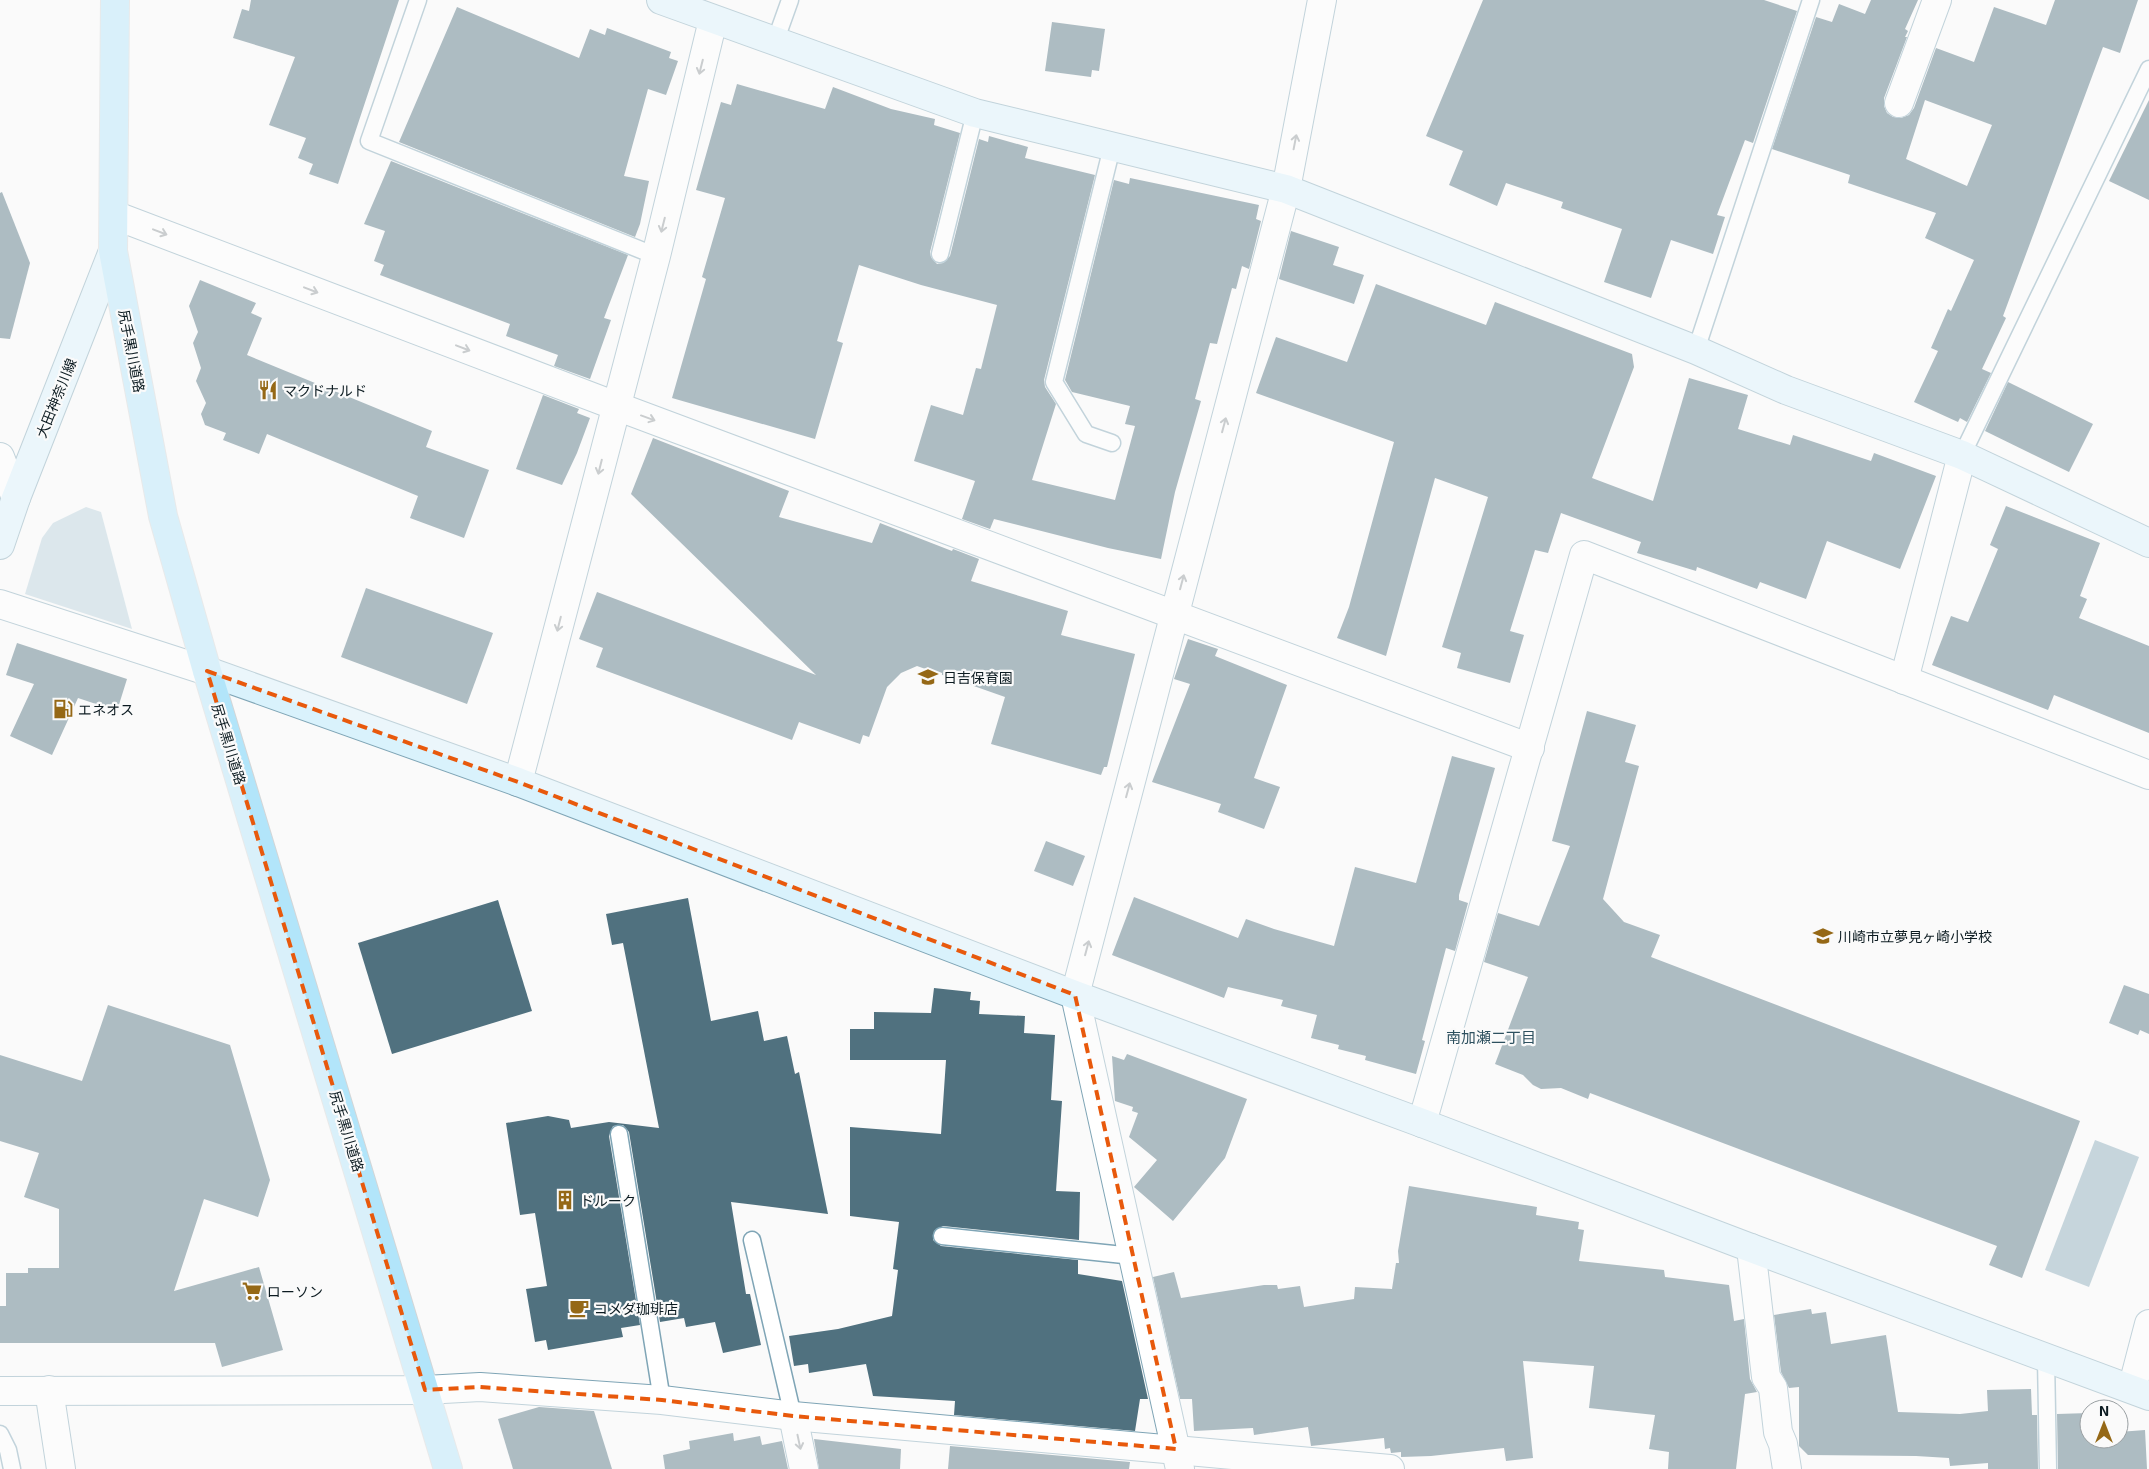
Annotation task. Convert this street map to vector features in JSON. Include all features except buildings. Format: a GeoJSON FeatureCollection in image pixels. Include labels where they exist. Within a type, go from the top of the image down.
{"type":"FeatureCollection","features":[{"type":"Feature","properties":{"kind":"main road","name":"尻手黒川道路"},"geometry":{"type":"LineString","coordinates":[[114,0],[113,251],[164,516],[207,671],[448,1469]]}},
{"type":"Feature","properties":{"kind":"street"},"geometry":{"type":"LineString","coordinates":[[661,0],[975,112],[1286,190],[1696,350],[1786,390],[1962,455],[2149,543]]}},
{"type":"Feature","properties":{"kind":"street"},"geometry":{"type":"LineString","coordinates":[[1178,1459],[1075,995],[1286,190],[1322,0]]}},
{"type":"Feature","properties":{"kind":"street"},"geometry":{"type":"LineString","coordinates":[[1899,103],[1937,0]]}},
{"type":"Feature","properties":{"kind":"street"},"geometry":{"type":"LineString","coordinates":[[518,782],[656,256],[713,20]]}},
{"type":"Feature","properties":{"kind":"street"},"geometry":{"type":"LineString","coordinates":[[114,215],[616,406],[1530,748]]}},
{"type":"Feature","properties":{"kind":"street","name":"大田神奈川線"},"geometry":{"type":"LineString","coordinates":[[0,545],[16,498],[113,251]]}},
{"type":"Feature","properties":{"kind":"street"},"geometry":{"type":"LineString","coordinates":[[1904,680],[1962,455]]}},
{"type":"Feature","properties":{"kind":"street"},"geometry":{"type":"LineString","coordinates":[[0,457],[16,498]]}},
{"type":"Feature","properties":{"kind":"street"},"geometry":{"type":"LineString","coordinates":[[1422,1122],[1584,555],[2149,775]]}},
{"type":"Feature","properties":{"kind":"street"},"geometry":{"type":"LineString","coordinates":[[0,604],[207,671],[518,782],[1075,995],[1422,1122],[1750,1248],[2141,1393],[2149,1324]]}},
{"type":"Feature","properties":{"kind":"street"},"geometry":{"type":"LineString","coordinates":[[1750,1248],[1766,1377],[1772,1388],[1778,1432],[1784,1444],[1787,1469]]}},
{"type":"Feature","properties":{"kind":"street"},"geometry":{"type":"LineString","coordinates":[[0,1391],[425,1390],[480,1387],[662,1400],[1178,1459],[1390,1469]]}},
{"type":"Feature","properties":{"kind":"street"},"geometry":{"type":"LineString","coordinates":[[49,1390],[61,1469]]}},
{"type":"Feature","properties":{"kind":"street"},"geometry":{"type":"LineString","coordinates":[[793,1416],[804,1469]]}},
{"type":"Feature","properties":{"kind":"lane"},"geometry":{"type":"LineString","coordinates":[[418,0],[369,141],[656,256]]}},
{"type":"Feature","properties":{"kind":"lane"},"geometry":{"type":"LineString","coordinates":[[775,42],[790,0]]}},
{"type":"Feature","properties":{"kind":"lane"},"geometry":{"type":"LineString","coordinates":[[1696,350],[1811,0]]}},
{"type":"Feature","properties":{"kind":"lane"},"geometry":{"type":"LineString","coordinates":[[1962,455],[2149,69]]}},
{"type":"Feature","properties":{"kind":"lane"},"geometry":{"type":"LineString","coordinates":[[940,254],[975,112]]}},
{"type":"Feature","properties":{"kind":"lane"},"geometry":{"type":"LineString","coordinates":[[1112,147],[1054,382],[1086,434],[1112,443]]}},
{"type":"Feature","properties":{"kind":"lane"},"geometry":{"type":"LineString","coordinates":[[619,1134],[662,1400]]}},
{"type":"Feature","properties":{"kind":"lane"},"geometry":{"type":"LineString","coordinates":[[942,1236],[1133,1256]]}},
{"type":"Feature","properties":{"kind":"lane"},"geometry":{"type":"LineString","coordinates":[[752,1240],[793,1416]]}},
{"type":"Feature","properties":{"kind":"lane"},"geometry":{"type":"LineString","coordinates":[[2046,1358],[2048,1469]]}},
{"type":"Feature","properties":{"kind":"lane"},"geometry":{"type":"LineString","coordinates":[[0,1434],[8,1450],[12,1469]]}},
{"type":"Feature","properties":{"kind":"highlighted area"},"geometry":{"type":"Polygon","coordinates":[[[207,671],[518,782],[1075,995],[1176,1449],[793,1416],[662,1400],[480,1387],[425,1390],[207,671]]]}},
{"type":"Feature","properties":{"kind":"shaded area"},"geometry":{"type":"Polygon","coordinates":[[[86,507],[101,512],[132,629],[25,594],[42,538],[53,523],[86,507]]]}},
{"type":"Feature","properties":{"kind":"shaded area"},"geometry":{"type":"Polygon","coordinates":[[[2095,1140],[2139,1157],[2089,1287],[2045,1270],[2095,1140]]]}},
{"type":"Feature","properties":{"kind":"place","name":"マクドナルド"},"geometry":{"type":"Point","coordinates":[268,390]}},
{"type":"Feature","properties":{"kind":"place","name":"日吉保育園"},"geometry":{"type":"Point","coordinates":[928,677]}},
{"type":"Feature","properties":{"kind":"place","name":"エネオス"},"geometry":{"type":"Point","coordinates":[63,709]}},
{"type":"Feature","properties":{"kind":"place","name":"川崎市立夢見ヶ崎小学校"},"geometry":{"type":"Point","coordinates":[1823,936]}},
{"type":"Feature","properties":{"kind":"place","name":"ドルーク"},"geometry":{"type":"Point","coordinates":[565,1200]}},
{"type":"Feature","properties":{"kind":"place","name":"ローソン"},"geometry":{"type":"Point","coordinates":[252,1291]}},
{"type":"Feature","properties":{"kind":"place","name":"コメダ珈琲店"},"geometry":{"type":"Point","coordinates":[579,1308]}},
{"type":"Feature","properties":{"kind":"district","name":"南加瀬二丁目"},"geometry":{"type":"Point","coordinates":[1491,1037]}}]}
